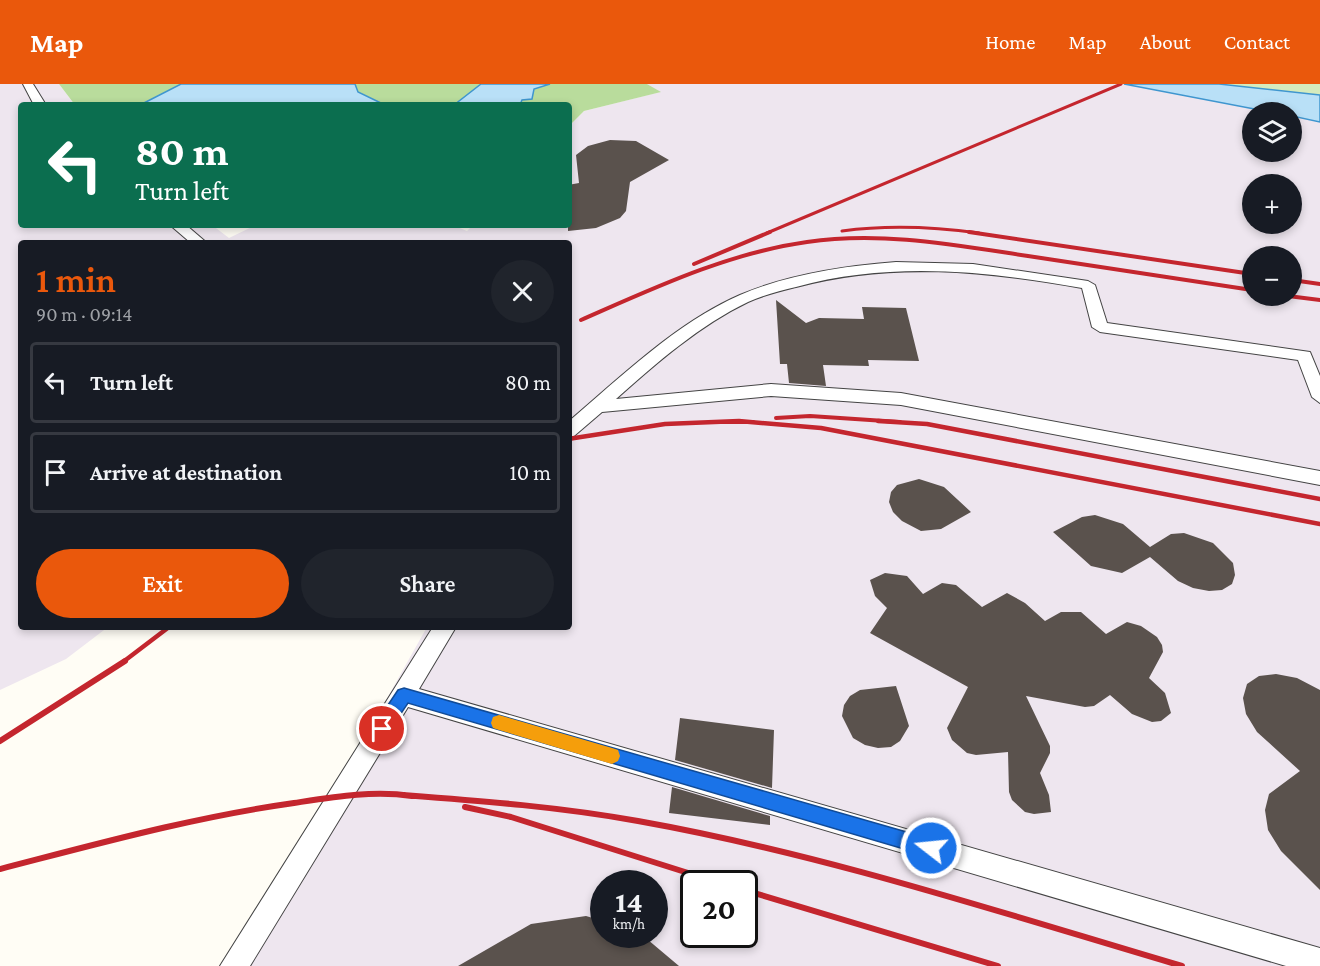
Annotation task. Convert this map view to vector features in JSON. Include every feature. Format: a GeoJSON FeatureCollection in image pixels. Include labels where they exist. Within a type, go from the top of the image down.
{"type":"FeatureCollection","features":[{"type":"Feature","properties":{"kind":"lane"},"geometry":{"type":"LineString","coordinates":[[28,84],[38,102]]}},
{"type":"Feature","properties":{"kind":"lane"},"geometry":{"type":"LineString","coordinates":[[181,228],[196,240]]}},
{"type":"Feature","properties":{"kind":"lane"},"geometry":{"type":"LineString","coordinates":[[572,428],[657,354],[741,300],[820,274],[903,265],[1004,270],[1088,285],[1100,327],[1304,356],[1320,397]]}},
{"type":"Feature","properties":{"kind":"lane"},"geometry":{"type":"LineString","coordinates":[[597,406],[771,390],[901,399],[1320,478]]}},
{"type":"Feature","properties":{"kind":"lane"},"geometry":{"type":"LineString","coordinates":[[234,966],[337,796],[404,695],[443,630]]}},
{"type":"Feature","properties":{"kind":"lane"},"geometry":{"type":"LineString","coordinates":[[404,695],[1320,962]]}},
{"type":"Feature","properties":{"kind":"shaded area"},"geometry":{"type":"Polygon","coordinates":[[[0,84],[59,84],[73,102],[18,102],[18,228],[216,228],[229,238],[250,228],[460,228],[467,231],[470,228],[572,228],[572,123],[584,111],[660,92],[647,84],[1124,84],[1242,107],[1242,162],[1302,162],[1302,118],[1320,122],[1320,966],[237,966],[425,630],[572,630],[572,240],[18,240],[18,630],[104,630],[66,659],[0,690],[0,84]]]}},
{"type":"Feature","properties":{"kind":"green space"},"geometry":{"type":"Polygon","coordinates":[[[59,84],[647,84],[661,92],[584,111],[572,123],[572,102],[73,102],[59,84]]]}},
{"type":"Feature","properties":{"kind":"green space"},"geometry":{"type":"Polygon","coordinates":[[[1219,84],[1320,84],[1320,95],[1219,84]]]}},
{"type":"Feature","properties":{"kind":"water"},"geometry":{"type":"Polygon","coordinates":[[[181,84],[355,84],[358,92],[379,102],[146,102],[181,84]]]}},
{"type":"Feature","properties":{"kind":"water"},"geometry":{"type":"Polygon","coordinates":[[[481,84],[550,84],[534,89],[532,99],[521,102],[458,102],[481,84]]]}},
{"type":"Feature","properties":{"kind":"water"},"geometry":{"type":"Polygon","coordinates":[[[1124,84],[1219,84],[1320,95],[1320,122],[1302,118],[1302,102],[1242,102],[1242,107],[1124,84]]]}},
{"type":"Feature","properties":{"kind":"building"},"geometry":{"type":"Polygon","coordinates":[[[610,140],[636,141],[669,160],[630,182],[626,211],[620,218],[596,228],[568,231],[568,228],[572,228],[572,184],[579,183],[576,155],[588,146],[610,140]]]}},
{"type":"Feature","properties":{"kind":"building"},"geometry":{"type":"Polygon","coordinates":[[[776,300],[806,323],[819,318],[864,319],[862,307],[906,308],[919,361],[868,360],[869,366],[823,365],[826,386],[789,383],[787,364],[780,364],[776,300]]]}},
{"type":"Feature","properties":{"kind":"building"},"geometry":{"type":"Polygon","coordinates":[[[919,479],[944,487],[971,512],[941,529],[921,531],[902,521],[893,512],[889,502],[891,492],[897,485],[919,479]]]}},
{"type":"Feature","properties":{"kind":"building"},"geometry":{"type":"Polygon","coordinates":[[[1095,515],[1123,524],[1150,547],[1171,534],[1184,533],[1213,543],[1233,563],[1235,575],[1232,584],[1222,590],[1209,591],[1193,588],[1178,581],[1150,557],[1122,573],[1091,566],[1053,532],[1082,517],[1095,515]]]}},
{"type":"Feature","properties":{"kind":"building"},"geometry":{"type":"Polygon","coordinates":[[[885,573],[907,576],[923,594],[942,583],[956,585],[982,607],[1007,593],[1025,603],[1045,621],[1061,612],[1081,612],[1106,634],[1127,622],[1141,626],[1157,637],[1162,645],[1163,652],[1149,678],[1165,693],[1171,713],[1161,721],[1152,722],[1132,714],[1110,695],[1094,706],[1085,707],[1026,696],[1050,746],[1050,753],[1040,773],[1049,795],[1051,812],[1034,814],[1025,812],[1012,800],[1009,792],[1008,752],[976,755],[967,753],[952,740],[947,728],[968,687],[870,633],[887,608],[875,596],[870,580],[885,573]]]}},
{"type":"Feature","properties":{"kind":"building"},"geometry":{"type":"Polygon","coordinates":[[[1276,674],[1297,678],[1320,690],[1320,890],[1281,851],[1268,830],[1265,810],[1269,794],[1300,771],[1257,732],[1246,714],[1243,698],[1247,684],[1259,676],[1276,674]]]}},
{"type":"Feature","properties":{"kind":"building"},"geometry":{"type":"Polygon","coordinates":[[[896,686],[909,726],[900,741],[891,747],[878,748],[865,745],[853,738],[842,716],[844,705],[850,696],[860,690],[896,686]]]}},
{"type":"Feature","properties":{"kind":"building"},"geometry":{"type":"Polygon","coordinates":[[[680,718],[774,730],[772,788],[675,760],[680,718]]]}},
{"type":"Feature","properties":{"kind":"building"},"geometry":{"type":"Polygon","coordinates":[[[672,787],[770,816],[770,825],[669,813],[672,787]]]}},
{"type":"Feature","properties":{"kind":"building"},"geometry":{"type":"Polygon","coordinates":[[[586,916],[590,917],[590,948],[658,948],[679,966],[458,966],[531,924],[586,916]]]}},
{"type":"Feature","properties":{"kind":"railway"},"geometry":{"type":"LineString","coordinates":[[767,233],[1121,84]]}},
{"type":"Feature","properties":{"kind":"railway"},"geometry":{"type":"LineString","coordinates":[[842,231],[911,228],[979,233]]}},
{"type":"Feature","properties":{"kind":"railway"},"geometry":{"type":"LineString","coordinates":[[694,264],[770,232]]}},
{"type":"Feature","properties":{"kind":"railway"},"geometry":{"type":"LineString","coordinates":[[969,232],[1242,273]]}},
{"type":"Feature","properties":{"kind":"railway"},"geometry":{"type":"LineString","coordinates":[[581,320],[664,284],[720,263],[778,247],[835,239],[890,239],[946,244],[1242,288]]}},
{"type":"Feature","properties":{"kind":"railway"},"geometry":{"type":"LineString","coordinates":[[1302,281],[1320,284]]}},
{"type":"Feature","properties":{"kind":"railway"},"geometry":{"type":"LineString","coordinates":[[1302,298],[1320,300]]}},
{"type":"Feature","properties":{"kind":"railway"},"geometry":{"type":"LineString","coordinates":[[776,418],[810,416],[900,422]]}},
{"type":"Feature","properties":{"kind":"railway"},"geometry":{"type":"LineString","coordinates":[[878,421],[927,424],[1320,499]]}},
{"type":"Feature","properties":{"kind":"railway"},"geometry":{"type":"LineString","coordinates":[[710,422],[714,422]]}},
{"type":"Feature","properties":{"kind":"railway"},"geometry":{"type":"LineString","coordinates":[[572,438],[665,424],[714,422]]}},
{"type":"Feature","properties":{"kind":"railway"},"geometry":{"type":"LineString","coordinates":[[714,422],[751,422]]}},
{"type":"Feature","properties":{"kind":"railway"},"geometry":{"type":"LineString","coordinates":[[714,422],[751,422]]}},
{"type":"Feature","properties":{"kind":"railway"},"geometry":{"type":"LineString","coordinates":[[751,422],[821,428],[1320,524]]}},
{"type":"Feature","properties":{"kind":"railway"},"geometry":{"type":"LineString","coordinates":[[123,662],[165,630]]}},
{"type":"Feature","properties":{"kind":"railway"},"geometry":{"type":"LineString","coordinates":[[0,741],[125,661]]}},
{"type":"Feature","properties":{"kind":"railway"},"geometry":{"type":"LineString","coordinates":[[0,869],[146,832],[257,809],[353,795],[405,795]]}},
{"type":"Feature","properties":{"kind":"railway"},"geometry":{"type":"LineString","coordinates":[[405,795],[580,812],[638,821],[776,850],[912,886],[1182,966]]}},
{"type":"Feature","properties":{"kind":"railway"},"geometry":{"type":"LineString","coordinates":[[405,795],[412,796]]}},
{"type":"Feature","properties":{"kind":"railway"},"geometry":{"type":"LineString","coordinates":[[465,807],[511,817],[680,870]]}},
{"type":"Feature","properties":{"kind":"railway"},"geometry":{"type":"LineString","coordinates":[[758,894],[998,966]]}},
{"type":"Feature","properties":{"kind":"slow traffic"},"geometry":{"type":"LineString","coordinates":[[499,723],[612,756]]}},
{"type":"Feature","properties":{"kind":"route"},"geometry":{"type":"LineString","coordinates":[[382,729],[404,695],[931,848]]}}]}
